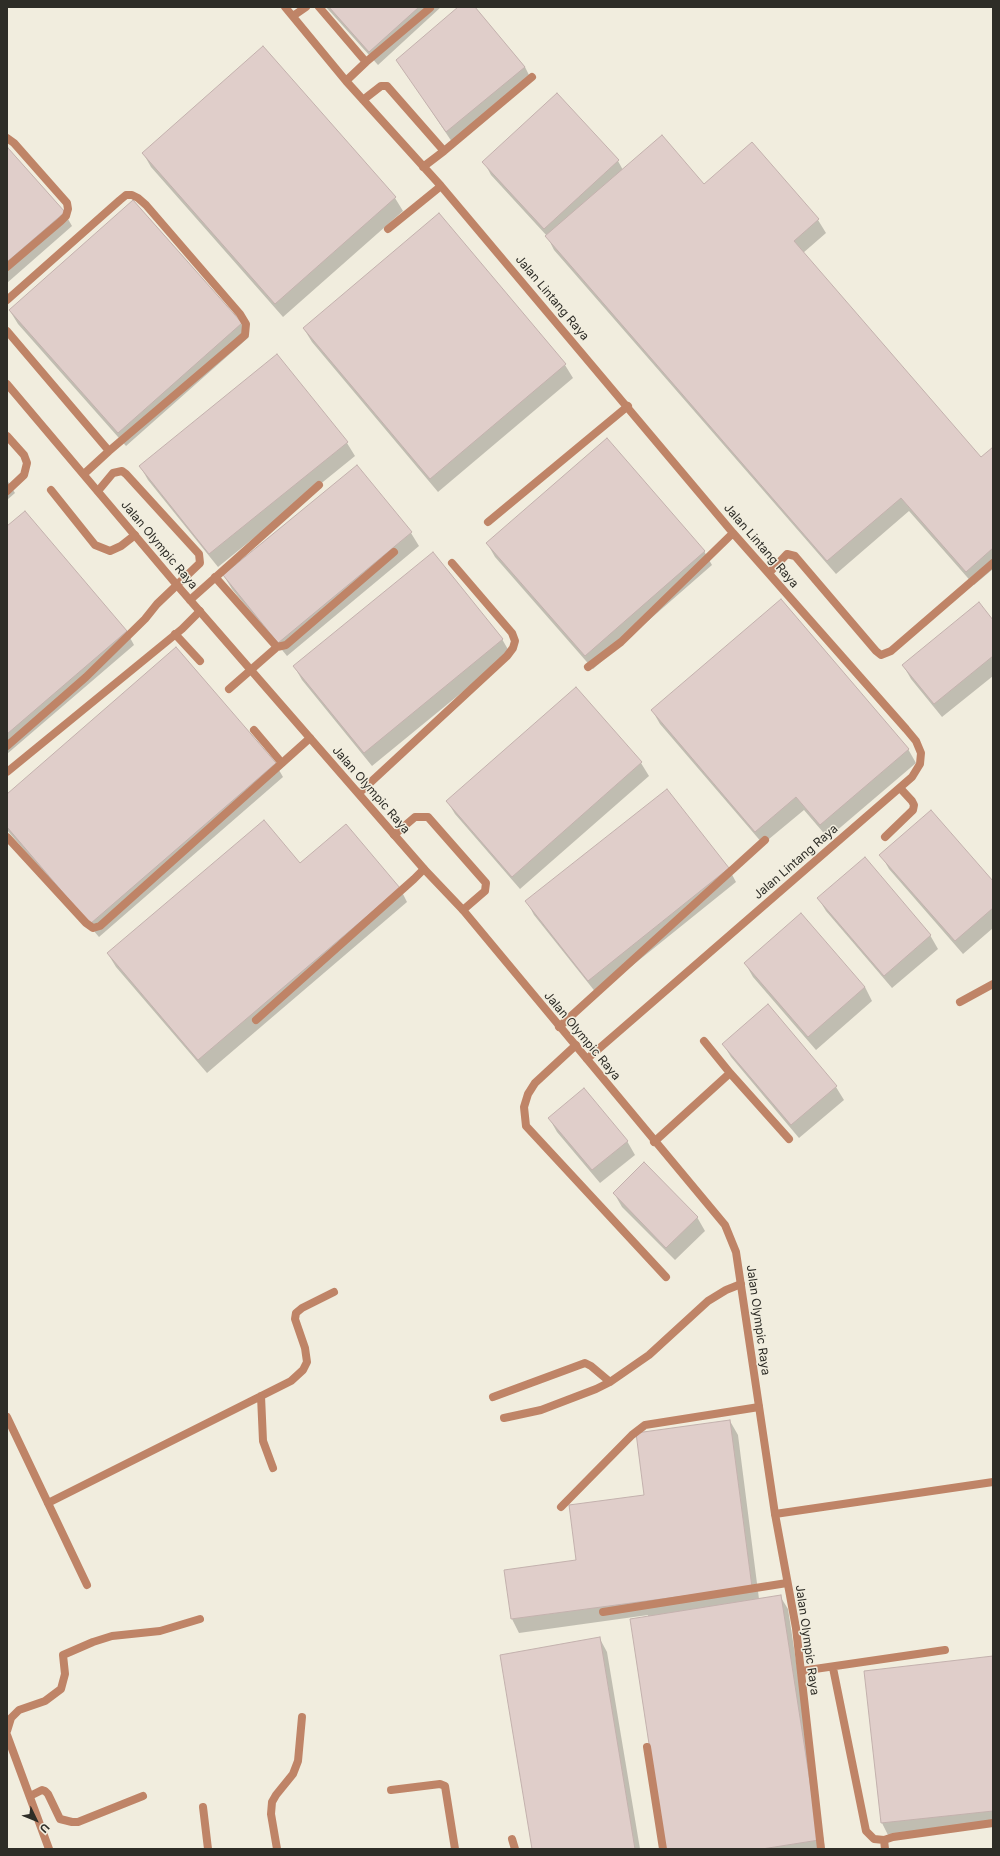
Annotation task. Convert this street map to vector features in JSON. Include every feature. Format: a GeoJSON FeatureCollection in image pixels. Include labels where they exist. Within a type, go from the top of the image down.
{"type":"FeatureCollection","features":[{"type":"Feature","properties":{"kind":"street","name":"Jalan Lintang Raya"},"geometry":{"type":"LineString","coordinates":[[286,7],[346,81],[441,186],[628,406],[733,533],[916,741],[921,753],[920,764],[912,777],[900,788],[587,1059]]}},
{"type":"Feature","properties":{"kind":"street"},"geometry":{"type":"LineString","coordinates":[[293,16],[306,7]]}},
{"type":"Feature","properties":{"kind":"street"},"geometry":{"type":"LineString","coordinates":[[319,7],[366,62]]}},
{"type":"Feature","properties":{"kind":"street"},"geometry":{"type":"LineString","coordinates":[[346,81],[366,62],[430,8]]}},
{"type":"Feature","properties":{"kind":"street"},"geometry":{"type":"LineString","coordinates":[[423,167],[532,77]]}},
{"type":"Feature","properties":{"kind":"street"},"geometry":{"type":"LineString","coordinates":[[364,100],[381,86],[387,86],[444,151]]}},
{"type":"Feature","properties":{"kind":"street"},"geometry":{"type":"LineString","coordinates":[[7,138],[14,143],[67,203],[68,209],[66,216],[61,221],[7,267]]}},
{"type":"Feature","properties":{"kind":"street"},"geometry":{"type":"LineString","coordinates":[[388,229],[441,186]]}},
{"type":"Feature","properties":{"kind":"street"},"geometry":{"type":"LineString","coordinates":[[7,300],[120,200],[126,196],[132,195],[146,205],[240,314],[246,324],[244,335],[84,474]]}},
{"type":"Feature","properties":{"kind":"street"},"geometry":{"type":"LineString","coordinates":[[7,331],[109,451]]}},
{"type":"Feature","properties":{"kind":"street","name":"Jalan Olympic Raya"},"geometry":{"type":"LineString","coordinates":[[7,384],[176,584],[394,835],[463,910],[558,1027],[576,1045],[654,1142],[725,1226],[736,1252],[775,1514],[796,1628],[821,1849]]}},
{"type":"Feature","properties":{"kind":"street"},"geometry":{"type":"LineString","coordinates":[[488,522],[628,406]]}},
{"type":"Feature","properties":{"kind":"street"},"geometry":{"type":"LineString","coordinates":[[7,436],[24,455],[27,463],[24,475],[7,491]]}},
{"type":"Feature","properties":{"kind":"street"},"geometry":{"type":"LineString","coordinates":[[7,746],[86,677],[145,619],[176,584],[200,563],[199,554],[122,471],[113,473],[98,491]]}},
{"type":"Feature","properties":{"kind":"street"},"geometry":{"type":"LineString","coordinates":[[190,600],[215,576],[319,485]]}},
{"type":"Feature","properties":{"kind":"street"},"geometry":{"type":"LineString","coordinates":[[51,490],[96,545],[110,551],[121,546],[135,535]]}},
{"type":"Feature","properties":{"kind":"street"},"geometry":{"type":"LineString","coordinates":[[588,667],[621,642],[733,533]]}},
{"type":"Feature","properties":{"kind":"street"},"geometry":{"type":"LineString","coordinates":[[229,689],[276,650],[277,647],[286,645],[394,552]]}},
{"type":"Feature","properties":{"kind":"street"},"geometry":{"type":"LineString","coordinates":[[769,574],[788,554],[795,556],[881,655],[891,651],[993,563]]}},
{"type":"Feature","properties":{"kind":"street"},"geometry":{"type":"LineString","coordinates":[[359,793],[514,648],[515,641],[512,633],[452,563]]}},
{"type":"Feature","properties":{"kind":"street"},"geometry":{"type":"LineString","coordinates":[[215,576],[277,647]]}},
{"type":"Feature","properties":{"kind":"street"},"geometry":{"type":"LineString","coordinates":[[7,772],[175,634],[200,611]]}},
{"type":"Feature","properties":{"kind":"street"},"geometry":{"type":"LineString","coordinates":[[175,634],[200,661]]}},
{"type":"Feature","properties":{"kind":"street"},"geometry":{"type":"LineString","coordinates":[[254,730],[281,762]]}},
{"type":"Feature","properties":{"kind":"street"},"geometry":{"type":"LineString","coordinates":[[7,837],[86,924],[93,928],[100,926],[281,762],[310,738]]}},
{"type":"Feature","properties":{"kind":"street"},"geometry":{"type":"LineString","coordinates":[[885,837],[913,810],[914,805],[912,801],[900,788]]}},
{"type":"Feature","properties":{"kind":"street"},"geometry":{"type":"LineString","coordinates":[[394,835],[415,817],[428,817],[486,883],[485,891],[463,910]]}},
{"type":"Feature","properties":{"kind":"street"},"geometry":{"type":"LineString","coordinates":[[558,1027],[766,840]]}},
{"type":"Feature","properties":{"kind":"street"},"geometry":{"type":"LineString","coordinates":[[256,1020],[424,869]]}},
{"type":"Feature","properties":{"kind":"street"},"geometry":{"type":"LineString","coordinates":[[960,1002],[993,984]]}},
{"type":"Feature","properties":{"kind":"street"},"geometry":{"type":"LineString","coordinates":[[704,1041],[730,1073],[789,1139]]}},
{"type":"Feature","properties":{"kind":"street"},"geometry":{"type":"LineString","coordinates":[[576,1045],[535,1083],[528,1094],[524,1107],[526,1126],[666,1277]]}},
{"type":"Feature","properties":{"kind":"street"},"geometry":{"type":"LineString","coordinates":[[654,1142],[730,1073]]}},
{"type":"Feature","properties":{"kind":"street"},"geometry":{"type":"LineString","coordinates":[[504,1418],[541,1410],[596,1389],[610,1382],[649,1355],[708,1301],[726,1290],[741,1284]]}},
{"type":"Feature","properties":{"kind":"street"},"geometry":{"type":"LineString","coordinates":[[48,1503],[291,1381],[305,1367],[307,1356],[295,1320],[296,1313],[302,1308],[334,1292]]}},
{"type":"Feature","properties":{"kind":"street"},"geometry":{"type":"LineString","coordinates":[[493,1397],[585,1363],[591,1366],[610,1382]]}},
{"type":"Feature","properties":{"kind":"street"},"geometry":{"type":"LineString","coordinates":[[262,1396],[262,1441],[273,1468]]}},
{"type":"Feature","properties":{"kind":"street"},"geometry":{"type":"LineString","coordinates":[[561,1507],[632,1435],[645,1425],[759,1408]]}},
{"type":"Feature","properties":{"kind":"street"},"geometry":{"type":"LineString","coordinates":[[7,1417],[87,1585]]}},
{"type":"Feature","properties":{"kind":"street"},"geometry":{"type":"LineString","coordinates":[[775,1514],[993,1482]]}},
{"type":"Feature","properties":{"kind":"street"},"geometry":{"type":"LineString","coordinates":[[603,1612],[787,1583]]}},
{"type":"Feature","properties":{"kind":"street"},"geometry":{"type":"LineString","coordinates":[[7,1731],[11,1718],[19,1710],[45,1701],[61,1689],[65,1674],[63,1655],[72,1650],[112,1636],[160,1631],[200,1619]]}},
{"type":"Feature","properties":{"kind":"street"},"geometry":{"type":"LineString","coordinates":[[801,1672],[945,1650]]}},
{"type":"Feature","properties":{"kind":"street"},"geometry":{"type":"LineString","coordinates":[[833,1668],[866,1831],[874,1839],[884,1840],[993,1823]]}},
{"type":"Feature","properties":{"kind":"street"},"geometry":{"type":"LineString","coordinates":[[278,1849],[271,1814],[272,1802],[293,1774],[298,1761],[302,1717]]}},
{"type":"Feature","properties":{"kind":"street"},"geometry":{"type":"LineString","coordinates":[[7,1735],[49,1849]]}},
{"type":"Feature","properties":{"kind":"street"},"geometry":{"type":"LineString","coordinates":[[647,1747],[663,1849]]}},
{"type":"Feature","properties":{"kind":"street"},"geometry":{"type":"LineString","coordinates":[[391,1790],[440,1784],[445,1786],[455,1849]]}},
{"type":"Feature","properties":{"kind":"street"},"geometry":{"type":"LineString","coordinates":[[30,1796],[42,1790],[45,1791],[48,1794],[60,1819],[72,1822],[78,1822],[143,1796]]}},
{"type":"Feature","properties":{"kind":"street"},"geometry":{"type":"LineString","coordinates":[[203,1806],[208,1849]]}},
{"type":"Feature","properties":{"kind":"street"},"geometry":{"type":"LineString","coordinates":[[512,1839],[515,1849]]}},
{"type":"Feature","properties":{"kind":"street"},"geometry":{"type":"LineString","coordinates":[[884,1840],[885,1849]]}},
{"type":"Feature","properties":{"kind":"building"},"geometry":{"type":"Polygon","coordinates":[[[329,7],[419,7],[369,52],[329,7]]]}},
{"type":"Feature","properties":{"kind":"building"},"geometry":{"type":"Polygon","coordinates":[[[458,7],[475,7],[525,67],[446,132],[396,60],[458,7]]]}},
{"type":"Feature","properties":{"kind":"building"},"geometry":{"type":"Polygon","coordinates":[[[263,46],[396,197],[275,304],[142,153],[263,46]]]}},
{"type":"Feature","properties":{"kind":"building"},"geometry":{"type":"Polygon","coordinates":[[[557,93],[619,160],[544,229],[482,162],[557,93]]]}},
{"type":"Feature","properties":{"kind":"building"},"geometry":{"type":"Polygon","coordinates":[[[662,135],[704,184],[752,142],[819,219],[794,241],[981,457],[993,447],[993,548],[966,572],[901,498],[827,561],[545,236],[662,135]]]}},
{"type":"Feature","properties":{"kind":"building"},"geometry":{"type":"Polygon","coordinates":[[[8,148],[65,212],[7,262],[7,149],[8,148]]]}},
{"type":"Feature","properties":{"kind":"building"},"geometry":{"type":"Polygon","coordinates":[[[133,200],[242,323],[118,433],[9,310],[133,200]]]}},
{"type":"Feature","properties":{"kind":"building"},"geometry":{"type":"Polygon","coordinates":[[[439,213],[566,364],[430,479],[303,328],[439,213]]]}},
{"type":"Feature","properties":{"kind":"building"},"geometry":{"type":"Polygon","coordinates":[[[277,354],[348,442],[209,554],[139,466],[277,354]]]}},
{"type":"Feature","properties":{"kind":"building"},"geometry":{"type":"Polygon","coordinates":[[[607,438],[705,551],[585,656],[486,543],[607,438]]]}},
{"type":"Feature","properties":{"kind":"building"},"geometry":{"type":"Polygon","coordinates":[[[357,465],[412,532],[278,643],[223,575],[357,465]]]}},
{"type":"Feature","properties":{"kind":"building"},"geometry":{"type":"Polygon","coordinates":[[[25,511],[127,631],[7,734],[7,526],[25,511]]]}},
{"type":"Feature","properties":{"kind":"building"},"geometry":{"type":"Polygon","coordinates":[[[433,552],[503,639],[364,753],[293,666],[433,552]]]}},
{"type":"Feature","properties":{"kind":"building"},"geometry":{"type":"Polygon","coordinates":[[[781,599],[909,749],[820,825],[796,797],[755,832],[651,710],[781,599]]]}},
{"type":"Feature","properties":{"kind":"building"},"geometry":{"type":"Polygon","coordinates":[[[979,602],[993,620],[993,656],[934,704],[902,665],[979,602]]]}},
{"type":"Feature","properties":{"kind":"building"},"geometry":{"type":"Polygon","coordinates":[[[176,647],[276,763],[90,924],[7,827],[7,794],[176,647]]]}},
{"type":"Feature","properties":{"kind":"building"},"geometry":{"type":"Polygon","coordinates":[[[576,687],[642,762],[512,877],[446,801],[576,687]]]}},
{"type":"Feature","properties":{"kind":"building"},"geometry":{"type":"Polygon","coordinates":[[[667,789],[729,868],[588,981],[525,901],[667,789]]]}},
{"type":"Feature","properties":{"kind":"building"},"geometry":{"type":"Polygon","coordinates":[[[931,810],[993,881],[993,908],[955,941],[879,855],[931,810]]]}},
{"type":"Feature","properties":{"kind":"building"},"geometry":{"type":"Polygon","coordinates":[[[264,820],[300,863],[346,824],[400,888],[198,1060],[107,953],[264,820]]]}},
{"type":"Feature","properties":{"kind":"building"},"geometry":{"type":"Polygon","coordinates":[[[865,857],[931,935],[884,976],[817,898],[865,857]]]}},
{"type":"Feature","properties":{"kind":"building"},"geometry":{"type":"Polygon","coordinates":[[[801,913],[865,987],[808,1037],[744,963],[801,913]]]}},
{"type":"Feature","properties":{"kind":"building"},"geometry":{"type":"Polygon","coordinates":[[[768,1004],[837,1086],[791,1125],[722,1044],[768,1004]]]}},
{"type":"Feature","properties":{"kind":"building"},"geometry":{"type":"Polygon","coordinates":[[[584,1088],[628,1141],[592,1170],[548,1118],[584,1088]]]}},
{"type":"Feature","properties":{"kind":"building"},"geometry":{"type":"Polygon","coordinates":[[[644,1162],[698,1217],[666,1248],[613,1193],[644,1162]]]}},
{"type":"Feature","properties":{"kind":"building"},"geometry":{"type":"Polygon","coordinates":[[[730,1420],[752,1587],[511,1619],[504,1570],[576,1560],[569,1505],[644,1495],[636,1433],[730,1420]]]}},
{"type":"Feature","properties":{"kind":"building"},"geometry":{"type":"Polygon","coordinates":[[[781,1595],[819,1840],[762,1849],[665,1849],[630,1619],[781,1595]]]}},
{"type":"Feature","properties":{"kind":"building"},"geometry":{"type":"Polygon","coordinates":[[[600,1637],[635,1849],[532,1849],[500,1655],[600,1637]]]}},
{"type":"Feature","properties":{"kind":"building"},"geometry":{"type":"Polygon","coordinates":[[[993,1656],[993,1811],[881,1823],[864,1671],[993,1656]]]}}]}
